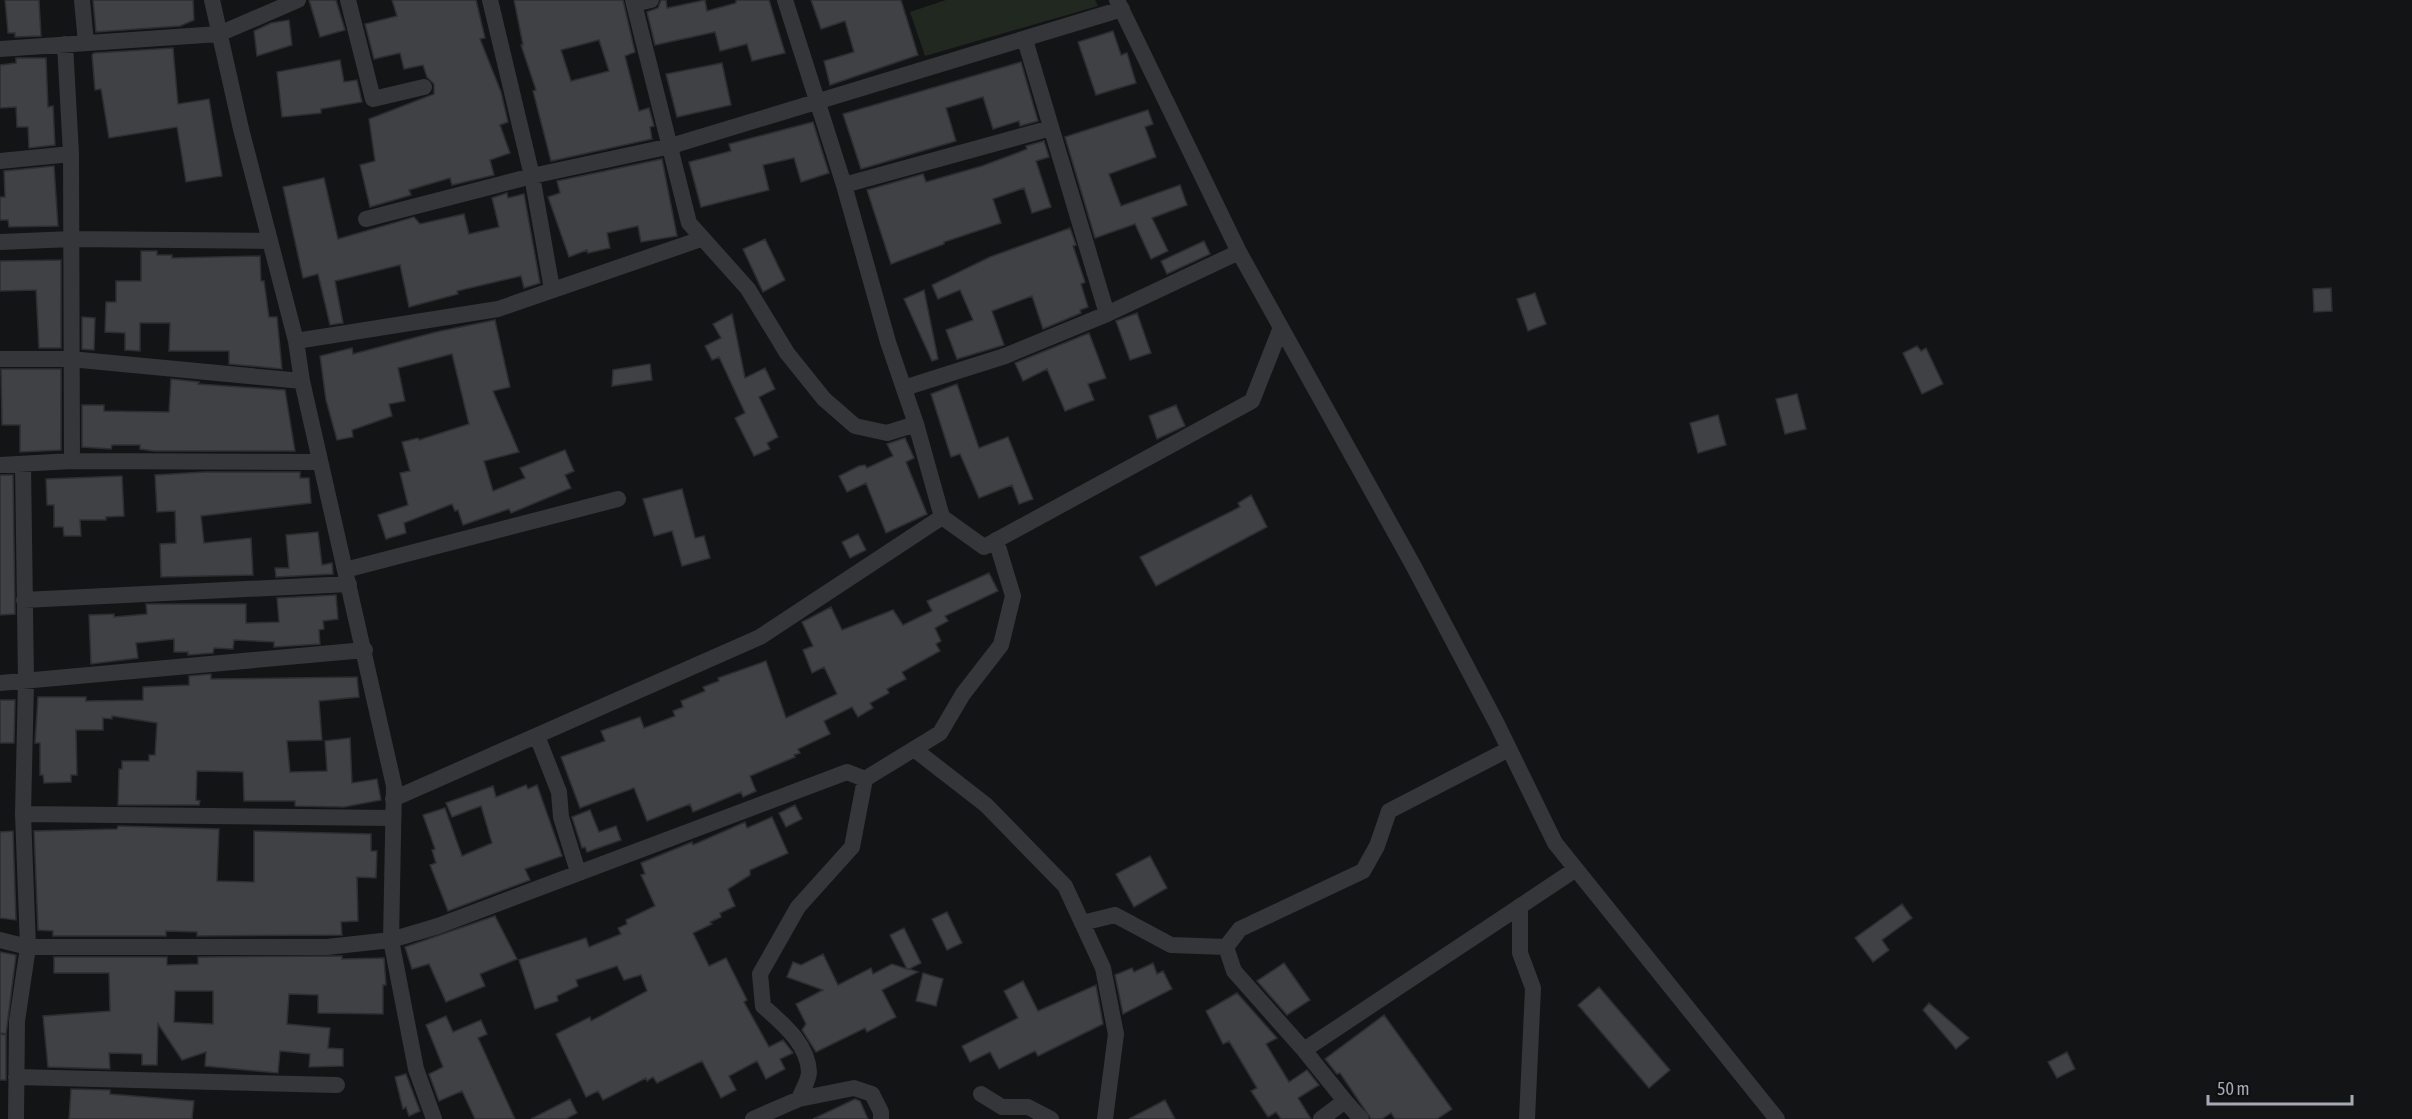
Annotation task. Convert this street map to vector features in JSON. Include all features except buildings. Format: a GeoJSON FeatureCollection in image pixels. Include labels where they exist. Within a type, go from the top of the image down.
{"type":"FeatureCollection","features":[{"type":"Feature","properties":{"kind":"street"},"geometry":{"type":"LineString","coordinates":[[82,0],[86,43]]}},
{"type":"Feature","properties":{"kind":"street"},"geometry":{"type":"LineString","coordinates":[[212,0],[269,241],[296,341],[302,381],[394,786],[391,940],[416,1069],[434,1119]]}},
{"type":"Feature","properties":{"kind":"street"},"geometry":{"type":"LineString","coordinates":[[0,49],[219,34],[298,0]]}},
{"type":"Feature","properties":{"kind":"street"},"geometry":{"type":"LineString","coordinates":[[348,0],[372,99],[424,87]]}},
{"type":"Feature","properties":{"kind":"street"},"geometry":{"type":"LineString","coordinates":[[490,0],[532,176],[552,290]]}},
{"type":"Feature","properties":{"kind":"street"},"geometry":{"type":"LineString","coordinates":[[785,0],[844,185],[942,517],[984,547],[1252,401],[1280,330]]}},
{"type":"Feature","properties":{"kind":"street"},"geometry":{"type":"LineString","coordinates":[[640,1],[690,223],[701,239],[748,289],[787,353],[824,399],[855,426],[887,433],[916,424]]}},
{"type":"Feature","properties":{"kind":"street"},"geometry":{"type":"LineString","coordinates":[[366,219],[532,176],[671,146],[1025,40],[1120,5],[1239,252],[1280,330],[1413,565],[1555,843],[1777,1119]]}},
{"type":"Feature","properties":{"kind":"street"},"geometry":{"type":"LineString","coordinates":[[1025,40],[1107,314]]}},
{"type":"Feature","properties":{"kind":"street"},"geometry":{"type":"LineString","coordinates":[[65,44],[71,154],[72,461]]}},
{"type":"Feature","properties":{"kind":"street"},"geometry":{"type":"LineString","coordinates":[[844,185],[1051,128]]}},
{"type":"Feature","properties":{"kind":"street"},"geometry":{"type":"LineString","coordinates":[[0,161],[71,154]]}},
{"type":"Feature","properties":{"kind":"street"},"geometry":{"type":"LineString","coordinates":[[0,242],[72,239],[269,241]]}},
{"type":"Feature","properties":{"kind":"street"},"geometry":{"type":"LineString","coordinates":[[296,341],[498,309],[701,239]]}},
{"type":"Feature","properties":{"kind":"street"},"geometry":{"type":"LineString","coordinates":[[904,387],[1005,356],[1107,314],[1239,252]]}},
{"type":"Feature","properties":{"kind":"street"},"geometry":{"type":"LineString","coordinates":[[0,359],[70,359],[302,381]]}},
{"type":"Feature","properties":{"kind":"street"},"geometry":{"type":"LineString","coordinates":[[0,465],[72,461],[320,462]]}},
{"type":"Feature","properties":{"kind":"street"},"geometry":{"type":"LineString","coordinates":[[10,1115],[16,1077],[17,1021],[28,947],[22,814],[26,681],[23,464]]}},
{"type":"Feature","properties":{"kind":"street"},"geometry":{"type":"LineString","coordinates":[[24,600],[347,577],[618,499]]}},
{"type":"Feature","properties":{"kind":"street"},"geometry":{"type":"LineString","coordinates":[[393,799],[760,637],[942,517]]}},
{"type":"Feature","properties":{"kind":"street"},"geometry":{"type":"LineString","coordinates":[[799,1099],[809,1074],[806,1054],[787,1028],[763,1006],[760,974],[798,907],[852,847],[865,779],[940,733],[963,694],[1001,645],[1013,596],[996,540]]}},
{"type":"Feature","properties":{"kind":"street"},"geometry":{"type":"LineString","coordinates":[[0,683],[364,651]]}},
{"type":"Feature","properties":{"kind":"street"},"geometry":{"type":"LineString","coordinates":[[537,736],[559,792],[561,817],[578,872]]}},
{"type":"Feature","properties":{"kind":"street"},"geometry":{"type":"LineString","coordinates":[[914,749],[986,806],[1065,886],[1103,968],[1116,1034],[1105,1119]]}},
{"type":"Feature","properties":{"kind":"street"},"geometry":{"type":"LineString","coordinates":[[1226,947],[1240,929],[1363,871],[1377,846],[1389,812],[1509,749]]}},
{"type":"Feature","properties":{"kind":"street"},"geometry":{"type":"LineString","coordinates":[[0,940],[28,947],[327,947],[391,940],[438,926],[847,772],[865,779]]}},
{"type":"Feature","properties":{"kind":"street"},"geometry":{"type":"LineString","coordinates":[[22,814],[392,818]]}},
{"type":"Feature","properties":{"kind":"street"},"geometry":{"type":"LineString","coordinates":[[1304,1050],[1576,869]]}},
{"type":"Feature","properties":{"kind":"street"},"geometry":{"type":"LineString","coordinates":[[1520,906],[1520,953],[1533,988],[1527,1119]]}},
{"type":"Feature","properties":{"kind":"street"},"geometry":{"type":"LineString","coordinates":[[1082,923],[1116,915],[1171,945],[1226,947]]}},
{"type":"Feature","properties":{"kind":"street"},"geometry":{"type":"LineString","coordinates":[[1226,947],[1234,970],[1361,1119]]}},
{"type":"Feature","properties":{"kind":"street"},"geometry":{"type":"LineString","coordinates":[[0,1018],[17,1021]]}},
{"type":"Feature","properties":{"kind":"street"},"geometry":{"type":"LineString","coordinates":[[16,1077],[337,1085]]}},
{"type":"Feature","properties":{"kind":"street"},"geometry":{"type":"LineString","coordinates":[[753,1119],[799,1099],[854,1088],[872,1094],[881,1112],[880,1119]]}},
{"type":"Feature","properties":{"kind":"street"},"geometry":{"type":"LineString","coordinates":[[981,1094],[1002,1107],[1028,1107],[1052,1119]]}},
{"type":"Feature","properties":{"kind":"street"},"geometry":{"type":"LineString","coordinates":[[1321,1119],[1345,1101]]}},
{"type":"Feature","properties":{"kind":"shaded area"},"geometry":{"type":"Polygon","coordinates":[[[946,0],[1095,0],[1098,6],[925,56],[910,12],[946,0]]]}}]}
